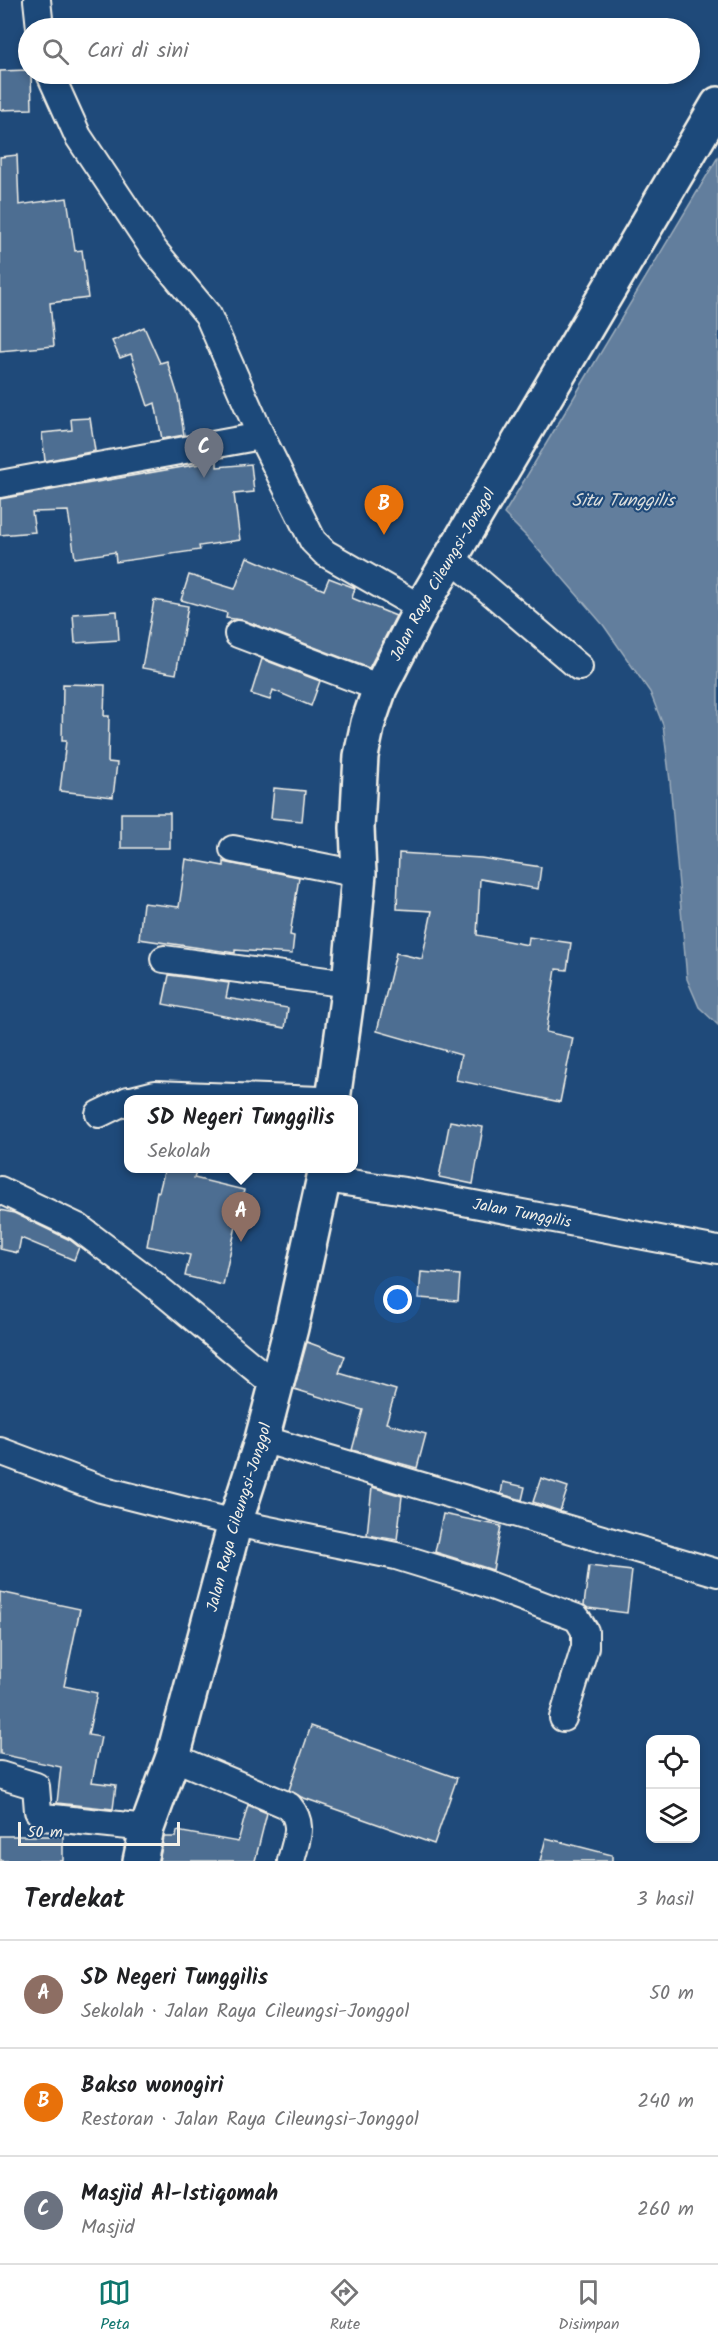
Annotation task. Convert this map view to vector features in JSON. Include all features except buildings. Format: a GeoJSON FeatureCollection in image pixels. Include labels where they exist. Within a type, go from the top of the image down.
{"type":"FeatureCollection","features":[{"type":"Feature","properties":{"kind":"main road","name":"Jalan Raya Cileungsi-Jonggol"},"geometry":{"type":"LineString","coordinates":[[334,1095],[349,984],[359,874],[357,828],[362,756],[368,723],[380,688],[450,557],[718,104]]}},
{"type":"Feature","properties":{"kind":"main road","name":"Jalan Raya Cileungsi-Jonggol"},"geometry":{"type":"LineString","coordinates":[[140,1861],[147,1828],[172,1757],[235,1524],[262,1439],[291,1328],[325,1174]]}},
{"type":"Feature","properties":{"kind":"street"},"geometry":{"type":"LineString","coordinates":[[37,0],[39,18]]}},
{"type":"Feature","properties":{"kind":"street"},"geometry":{"type":"LineString","coordinates":[[55,84],[78,136],[154,250],[208,315],[261,436],[313,541],[325,553],[421,608]]}},
{"type":"Feature","properties":{"kind":"street"},"geometry":{"type":"LineString","coordinates":[[0,484],[261,436]]}},
{"type":"Feature","properties":{"kind":"street"},"geometry":{"type":"LineString","coordinates":[[450,557],[579,667]]}},
{"type":"Feature","properties":{"kind":"street"},"geometry":{"type":"LineString","coordinates":[[238,634],[380,688]]}},
{"type":"Feature","properties":{"kind":"street"},"geometry":{"type":"LineString","coordinates":[[233,849],[359,874]]}},
{"type":"Feature","properties":{"kind":"street"},"geometry":{"type":"LineString","coordinates":[[164,959],[349,984]]}},
{"type":"Feature","properties":{"kind":"street"},"geometry":{"type":"LineString","coordinates":[[151,1095],[183,1095]]}},
{"type":"Feature","properties":{"kind":"street"},"geometry":{"type":"LineString","coordinates":[[99,1114],[124,1103]]}},
{"type":"Feature","properties":{"kind":"street","name":"Jalan Tunggilis"},"geometry":{"type":"LineString","coordinates":[[325,1174],[718,1250]]}},
{"type":"Feature","properties":{"kind":"street"},"geometry":{"type":"LineString","coordinates":[[0,1191],[78,1227],[147,1279],[276,1386]]}},
{"type":"Feature","properties":{"kind":"street"},"geometry":{"type":"LineString","coordinates":[[262,1439],[718,1573]]}},
{"type":"Feature","properties":{"kind":"street"},"geometry":{"type":"LineString","coordinates":[[0,1451],[101,1489],[235,1524],[396,1556],[484,1583],[577,1618],[585,1630],[585,1647],[563,1718]]}},
{"type":"Feature","properties":{"kind":"street"},"geometry":{"type":"LineString","coordinates":[[172,1757],[290,1806],[298,1816],[299,1826],[291,1861]]}},
{"type":"Feature","properties":{"kind":"street"},"geometry":{"type":"LineString","coordinates":[[0,1775],[36,1786],[38,1811],[44,1816],[147,1828]]}},
{"type":"Feature","properties":{"kind":"water","name":"Situ Tunggilis"},"geometry":{"type":"Polygon","coordinates":[[[718,157],[718,1025],[699,1007],[687,979],[663,725],[650,692],[604,626],[528,538],[504,514],[718,157]]]}},
{"type":"Feature","properties":{"kind":"place","name":"Masjid Al-Istiqomah"},"geometry":{"type":"Point","coordinates":[204,478]}},
{"type":"Feature","properties":{"kind":"place","name":"Bakso wonogiri"},"geometry":{"type":"Point","coordinates":[384,535]}},
{"type":"Feature","properties":{"kind":"place","name":"SD Negeri Tunggilis"},"geometry":{"type":"Point","coordinates":[241,1242]}}]}
